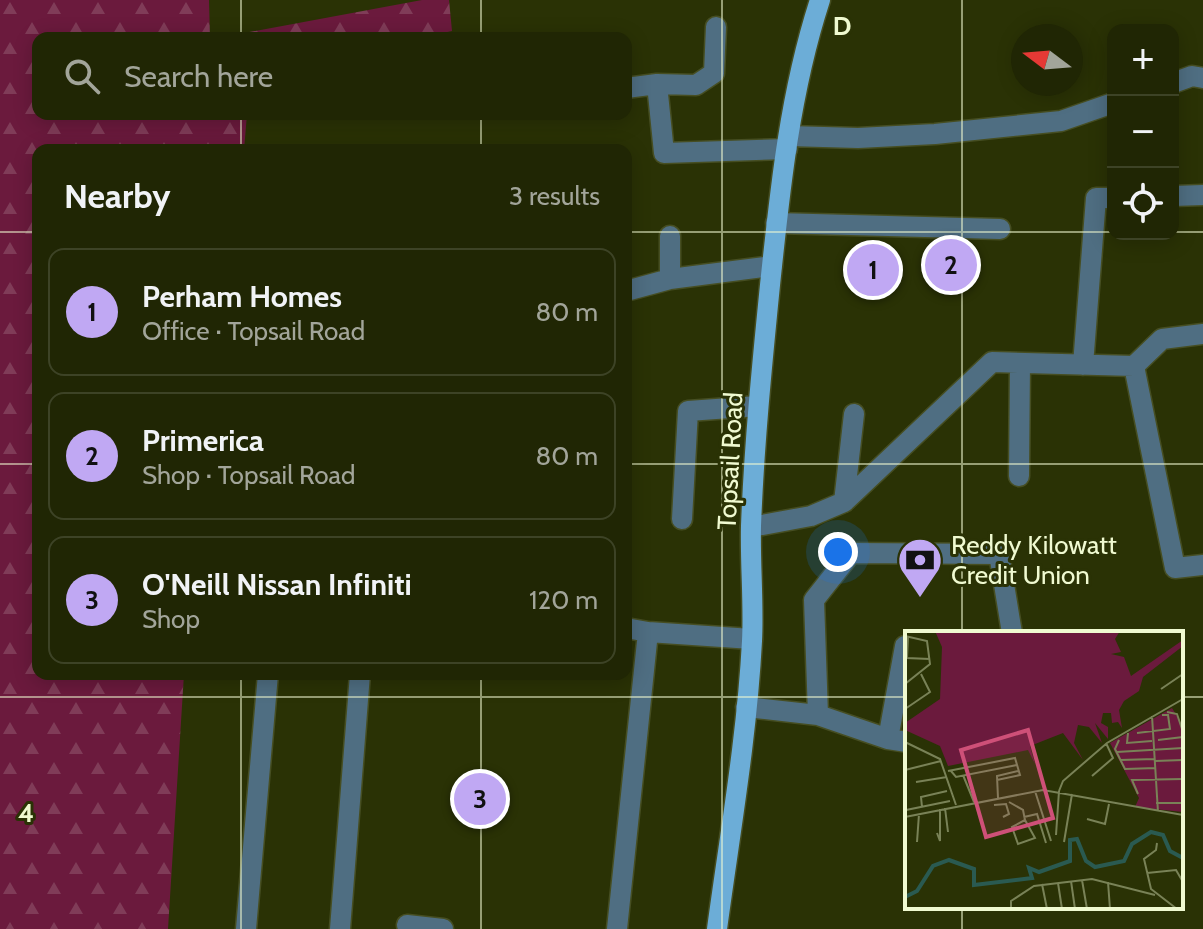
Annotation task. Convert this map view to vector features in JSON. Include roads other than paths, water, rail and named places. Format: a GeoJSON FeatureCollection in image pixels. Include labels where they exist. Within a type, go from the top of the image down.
{"type":"FeatureCollection","features":[{"type":"Feature","properties":{"kind":"main road","name":"Topsail Road"},"geometry":{"type":"LineString","coordinates":[[717,929],[752,639],[751,527],[758,406],[776,223],[796,93],[820,0]]}},
{"type":"Feature","properties":{"kind":"lane"},"geometry":{"type":"LineString","coordinates":[[632,87],[696,85],[714,73],[716,27]]}},
{"type":"Feature","properties":{"kind":"lane"},"geometry":{"type":"LineString","coordinates":[[1179,81],[1192,76],[1203,78]]}},
{"type":"Feature","properties":{"kind":"lane"},"geometry":{"type":"LineString","coordinates":[[657,84],[664,153],[951,133],[1061,121],[1107,105]]}},
{"type":"Feature","properties":{"kind":"lane"},"geometry":{"type":"LineString","coordinates":[[1179,196],[1203,195]]}},
{"type":"Feature","properties":{"kind":"lane"},"geometry":{"type":"LineString","coordinates":[[1083,365],[1096,198],[1107,198]]}},
{"type":"Feature","properties":{"kind":"lane"},"geometry":{"type":"LineString","coordinates":[[776,223],[1000,229]]}},
{"type":"Feature","properties":{"kind":"lane"},"geometry":{"type":"LineString","coordinates":[[670,236],[670,279]]}},
{"type":"Feature","properties":{"kind":"lane"},"geometry":{"type":"LineString","coordinates":[[632,289],[670,279],[772,266]]}},
{"type":"Feature","properties":{"kind":"lane"},"geometry":{"type":"LineString","coordinates":[[751,527],[811,516],[844,502],[992,362],[1134,366],[1162,339],[1203,334]]}},
{"type":"Feature","properties":{"kind":"lane"},"geometry":{"type":"LineString","coordinates":[[1019,476],[1020,363]]}},
{"type":"Feature","properties":{"kind":"lane"},"geometry":{"type":"LineString","coordinates":[[1134,366],[1175,568],[1203,565]]}},
{"type":"Feature","properties":{"kind":"lane"},"geometry":{"type":"LineString","coordinates":[[682,519],[688,411],[758,406]]}},
{"type":"Feature","properties":{"kind":"lane"},"geometry":{"type":"LineString","coordinates":[[844,502],[854,414]]}},
{"type":"Feature","properties":{"kind":"lane"},"geometry":{"type":"LineString","coordinates":[[818,715],[814,600],[851,553],[999,554],[1012,631]]}},
{"type":"Feature","properties":{"kind":"lane"},"geometry":{"type":"LineString","coordinates":[[632,629],[752,639]]}},
{"type":"Feature","properties":{"kind":"lane"},"geometry":{"type":"LineString","coordinates":[[617,929],[648,632]]}},
{"type":"Feature","properties":{"kind":"lane"},"geometry":{"type":"LineString","coordinates":[[746,707],[818,715],[897,741],[905,646]]}},
{"type":"Feature","properties":{"kind":"lane"},"geometry":{"type":"LineString","coordinates":[[246,929],[267,680]]}},
{"type":"Feature","properties":{"kind":"lane"},"geometry":{"type":"LineString","coordinates":[[340,929],[360,680]]}},
{"type":"Feature","properties":{"kind":"lane"},"geometry":{"type":"LineString","coordinates":[[407,925],[443,929]]}},
{"type":"Feature","properties":{"kind":"place","name":"Primerica"},"geometry":{"type":"Point","coordinates":[951,265]}},
{"type":"Feature","properties":{"kind":"place","name":"Perham Homes"},"geometry":{"type":"Point","coordinates":[873,270]}},
{"type":"Feature","properties":{"kind":"place","name":"Reddy Kilowatt Credit Union"},"geometry":{"type":"Point","coordinates":[920,599]}},
{"type":"Feature","properties":{"kind":"place","name":"O'Neill Nissan Infiniti"},"geometry":{"type":"Point","coordinates":[480,799]}}]}
